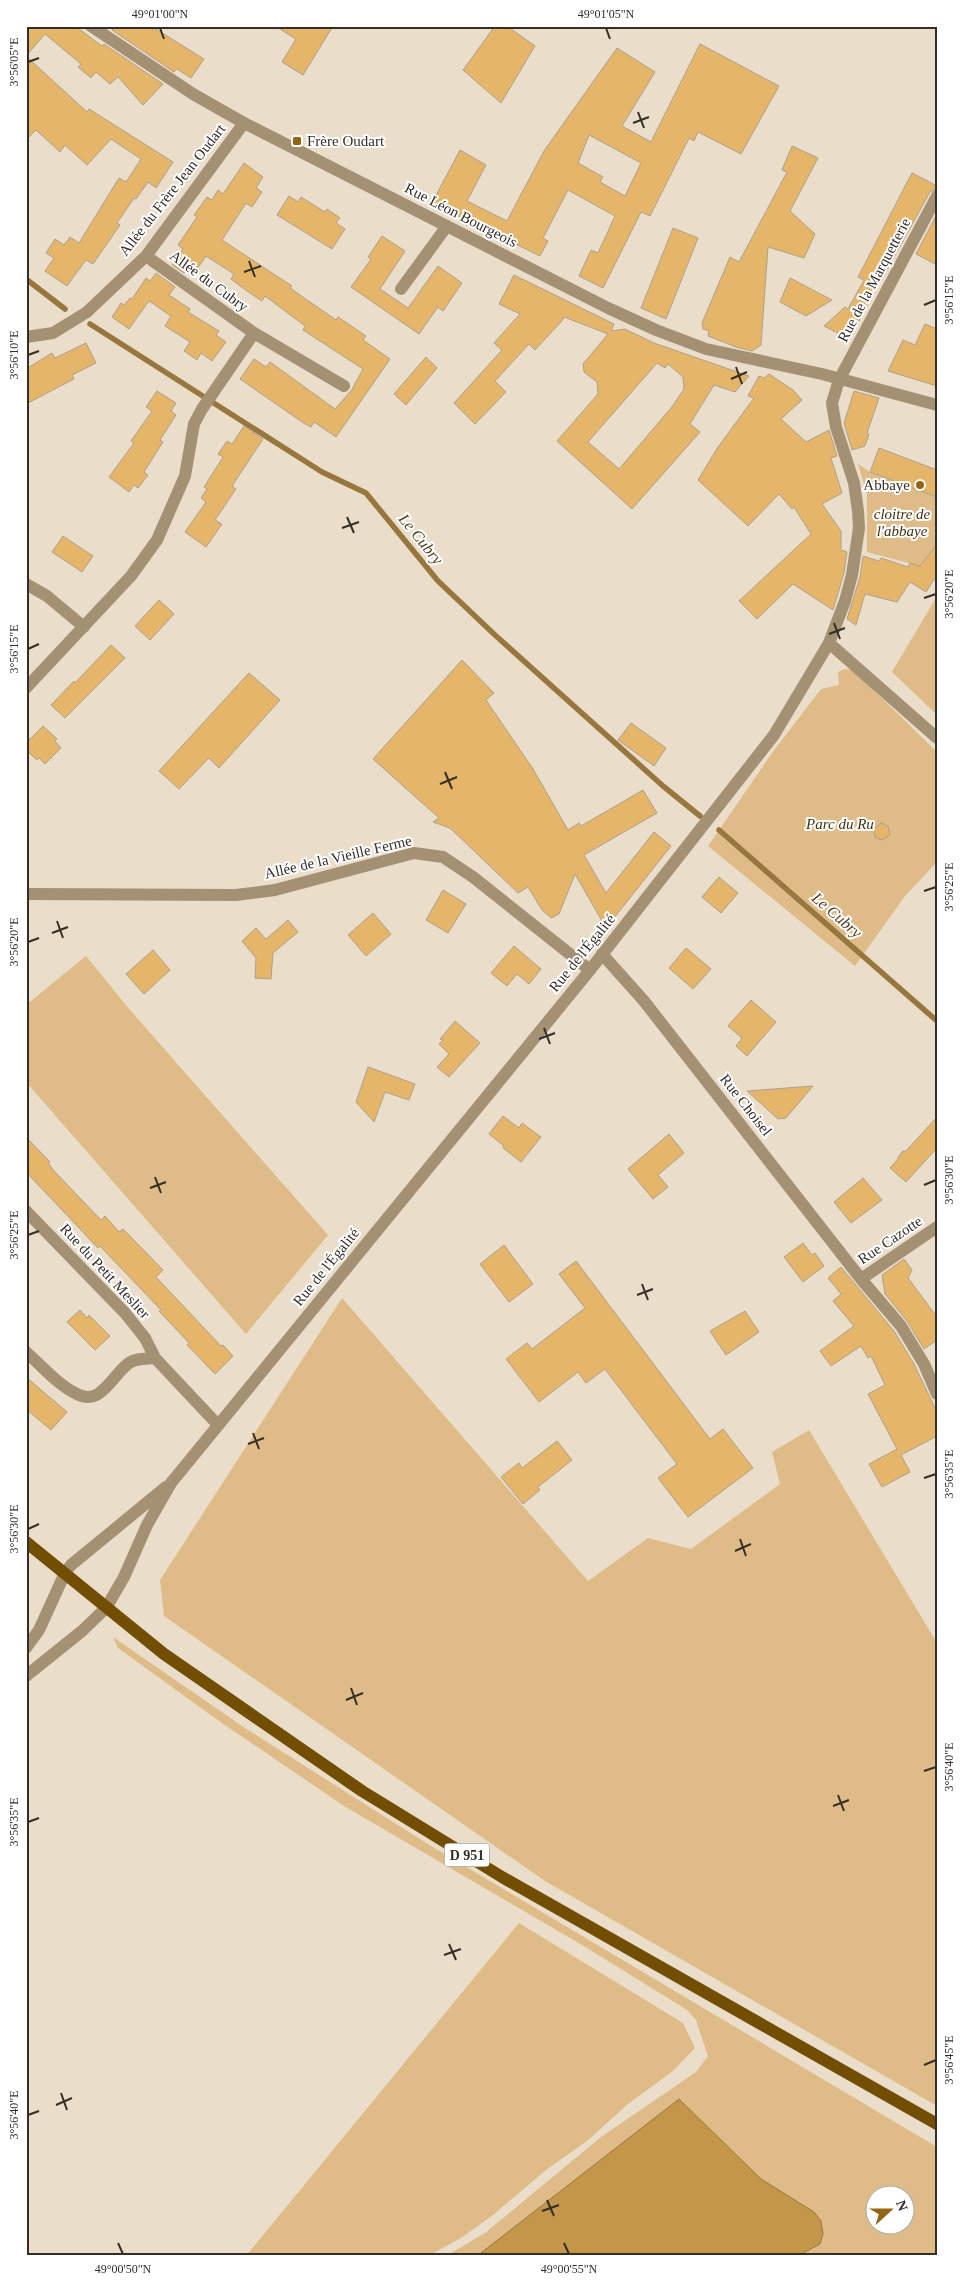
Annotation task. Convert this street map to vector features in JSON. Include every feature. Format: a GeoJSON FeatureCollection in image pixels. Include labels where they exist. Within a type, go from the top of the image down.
{"type":"FeatureCollection","features":[{"type":"Feature","properties":{"kind":"main road","name":"D 951"},"geometry":{"type":"LineString","coordinates":[[26,1542],[164,1654],[371,1796],[502,1877],[937,2124]]}},
{"type":"Feature","properties":{"kind":"street","name":"Rue Léon Bourgeois"},"geometry":{"type":"LineString","coordinates":[[91,26],[194,94],[244,123],[608,308],[656,330],[706,349],[937,405]]}},
{"type":"Feature","properties":{"kind":"street","name":"Allée du Frère Jean Oudart"},"geometry":{"type":"LineString","coordinates":[[26,337],[53,334],[87,312],[146,256],[244,123]]}},
{"type":"Feature","properties":{"kind":"street","name":"Rue de la Marquetterie"},"geometry":{"type":"LineString","coordinates":[[839,380],[937,196]]}},
{"type":"Feature","properties":{"kind":"street"},"geometry":{"type":"LineString","coordinates":[[401,290],[447,226]]}},
{"type":"Feature","properties":{"kind":"street","name":"Allée du Cubry"},"geometry":{"type":"LineString","coordinates":[[146,256],[254,333],[344,386]]}},
{"type":"Feature","properties":{"kind":"street","name":"Allée du Cubry"},"geometry":{"type":"LineString","coordinates":[[26,688],[84,628],[144,559],[156,540],[180,489],[194,424],[214,390],[254,333]]}},
{"type":"Feature","properties":{"kind":"street","name":"Rue de l'Égalité"},"geometry":{"type":"LineString","coordinates":[[26,1676],[82,1631],[106,1608],[124,1577],[147,1526],[172,1483],[590,970],[774,735],[829,643],[845,601],[852,575],[859,528],[854,483],[836,427],[832,403],[839,380]]}},
{"type":"Feature","properties":{"kind":"street"},"geometry":{"type":"LineString","coordinates":[[26,584],[47,596],[84,628]]}},
{"type":"Feature","properties":{"kind":"street"},"geometry":{"type":"LineString","coordinates":[[829,643],[937,738]]}},
{"type":"Feature","properties":{"kind":"street","name":"Allée de la Vieille Ferme"},"geometry":{"type":"LineString","coordinates":[[26,894],[246,894],[275,890],[414,853],[443,858],[466,872],[590,970]]}},
{"type":"Feature","properties":{"kind":"street","name":"Rue Choisel"},"geometry":{"type":"LineString","coordinates":[[602,954],[644,1001],[901,1326],[924,1364],[937,1394]]}},
{"type":"Feature","properties":{"kind":"street","name":"Rue du Petit Meslier"},"geometry":{"type":"LineString","coordinates":[[26,1211],[125,1313],[145,1338],[155,1358],[218,1425]]}},
{"type":"Feature","properties":{"kind":"street","name":"Rue Cazotte"},"geometry":{"type":"LineString","coordinates":[[862,1279],[937,1227]]}},
{"type":"Feature","properties":{"kind":"street"},"geometry":{"type":"LineString","coordinates":[[26,1352],[66,1388],[79,1396],[88,1397],[97,1395],[106,1389],[123,1368],[131,1362],[155,1358]]}},
{"type":"Feature","properties":{"kind":"street","name":"Rue de l'Égalité"},"geometry":{"type":"LineString","coordinates":[[26,1648],[38,1630],[65,1573],[71,1565],[172,1483]]}},
{"type":"Feature","properties":{"kind":"green space","name":"cloitre de l'abbaye"},"geometry":{"type":"Polygon","coordinates":[[[858,464],[870,472],[937,497],[937,544],[920,566],[867,552],[867,494],[858,464]]]}},
{"type":"Feature","properties":{"kind":"green space"},"geometry":{"type":"Polygon","coordinates":[[[937,596],[937,715],[892,672],[937,596]]]}},
{"type":"Feature","properties":{"kind":"green space","name":"Parc du Ru"},"geometry":{"type":"Polygon","coordinates":[[[844,669],[853,670],[937,752],[937,862],[905,896],[855,966],[708,846],[772,753],[821,689],[839,685],[838,672],[844,669]]]}},
{"type":"Feature","properties":{"kind":"green space"},"geometry":{"type":"Polygon","coordinates":[[[86,956],[130,1010],[328,1235],[246,1334],[26,1082],[26,1005],[86,956]]]}},
{"type":"Feature","properties":{"kind":"green space"},"geometry":{"type":"Polygon","coordinates":[[[342,1298],[588,1581],[648,1538],[691,1549],[780,1484],[772,1452],[809,1430],[937,1643],[937,2106],[545,1881],[164,1616],[160,1580],[342,1298]]]}},
{"type":"Feature","properties":{"kind":"green space"},"geometry":{"type":"Polygon","coordinates":[[[113,1637],[245,1728],[431,1846],[937,2147],[937,2256],[446,2256],[485,2233],[601,2137],[696,2072],[708,2056],[696,2020],[687,2010],[587,1948],[344,1806],[219,1721],[118,1648],[113,1637]]]}},
{"type":"Feature","properties":{"kind":"green space"},"geometry":{"type":"Polygon","coordinates":[[[519,1923],[683,2023],[695,2048],[673,2071],[628,2104],[587,2141],[546,2170],[493,2215],[461,2238],[428,2256],[246,2256],[519,1923]]]}},
{"type":"Feature","properties":{"kind":"shaded area"},"geometry":{"type":"Polygon","coordinates":[[[679,2099],[761,2179],[814,2212],[821,2221],[823,2234],[820,2244],[798,2256],[477,2256],[679,2099]]]}},
{"type":"Feature","properties":{"kind":"building"},"geometry":{"type":"Polygon","coordinates":[[[26,26],[75,26],[102,46],[104,44],[163,84],[143,105],[118,77],[110,84],[96,72],[91,78],[78,67],[81,64],[45,34],[26,56],[26,26]]]}},
{"type":"Feature","properties":{"kind":"building"},"geometry":{"type":"Polygon","coordinates":[[[115,26],[151,26],[204,59],[191,78],[177,69],[174,72],[112,30],[115,26]]]}},
{"type":"Feature","properties":{"kind":"building"},"geometry":{"type":"Polygon","coordinates":[[[275,26],[333,26],[303,75],[282,62],[296,39],[275,26]]]}},
{"type":"Feature","properties":{"kind":"building"},"geometry":{"type":"Polygon","coordinates":[[[495,26],[507,26],[535,46],[501,103],[463,70],[495,26]]]}},
{"type":"Feature","properties":{"kind":"building"},"geometry":{"type":"Polygon","coordinates":[[[700,44],[779,86],[741,154],[698,132],[694,141],[689,138],[650,216],[641,212],[603,288],[579,276],[591,250],[598,253],[615,216],[568,190],[543,238],[548,241],[540,256],[432,203],[460,150],[486,165],[467,201],[507,221],[544,151],[617,48],[655,72],[622,126],[651,142],[700,44]],[[589,135],[578,163],[603,177],[600,182],[625,196],[641,163],[589,135]]]}},
{"type":"Feature","properties":{"kind":"building"},"geometry":{"type":"Polygon","coordinates":[[[26,56],[87,112],[89,109],[173,162],[156,188],[148,182],[136,199],[134,198],[117,223],[120,225],[93,264],[86,260],[67,286],[45,271],[54,258],[46,253],[55,239],[64,245],[70,237],[79,243],[119,178],[126,182],[141,159],[111,139],[87,165],[65,145],[60,152],[36,130],[26,140],[26,56]]]}},
{"type":"Feature","properties":{"kind":"building"},"geometry":{"type":"Polygon","coordinates":[[[792,146],[818,158],[790,211],[815,234],[804,258],[768,247],[761,345],[752,351],[708,336],[709,331],[703,329],[702,323],[730,257],[739,262],[787,172],[782,170],[792,146]]]}},
{"type":"Feature","properties":{"kind":"building"},"geometry":{"type":"Polygon","coordinates":[[[244,163],[263,177],[256,188],[262,192],[252,207],[246,203],[222,240],[292,286],[290,288],[336,320],[338,317],[366,336],[363,340],[390,359],[336,437],[314,422],[311,427],[305,424],[240,379],[254,359],[266,367],[270,362],[335,409],[351,391],[363,369],[303,330],[305,326],[265,296],[262,301],[247,291],[231,279],[234,274],[206,256],[195,272],[188,268],[184,273],[172,265],[183,249],[178,245],[197,217],[194,215],[207,197],[212,200],[218,190],[223,194],[244,163]]]}},
{"type":"Feature","properties":{"kind":"building"},"geometry":{"type":"Polygon","coordinates":[[[912,173],[937,186],[937,188],[930,192],[849,339],[824,326],[845,307],[848,309],[864,280],[858,277],[912,173]]]}},
{"type":"Feature","properties":{"kind":"building"},"geometry":{"type":"Polygon","coordinates":[[[289,196],[298,202],[301,197],[325,212],[327,209],[340,218],[336,223],[345,229],[332,249],[277,215],[289,196]]]}},
{"type":"Feature","properties":{"kind":"building"},"geometry":{"type":"Polygon","coordinates":[[[937,214],[937,265],[916,254],[937,214]]]}},
{"type":"Feature","properties":{"kind":"building"},"geometry":{"type":"Polygon","coordinates":[[[673,228],[698,238],[666,319],[641,308],[673,228]]]}},
{"type":"Feature","properties":{"kind":"building"},"geometry":{"type":"Polygon","coordinates":[[[382,236],[405,251],[380,289],[408,308],[438,266],[462,283],[443,311],[438,307],[419,334],[351,287],[371,259],[368,257],[382,236]]]}},
{"type":"Feature","properties":{"kind":"building"},"geometry":{"type":"Polygon","coordinates":[[[156,273],[175,287],[169,295],[190,309],[188,312],[219,331],[216,335],[226,342],[212,361],[201,353],[197,360],[184,351],[190,342],[165,326],[171,316],[149,301],[129,329],[112,317],[121,303],[124,305],[130,298],[132,299],[146,278],[150,281],[156,273]]]}},
{"type":"Feature","properties":{"kind":"building"},"geometry":{"type":"Polygon","coordinates":[[[514,275],[614,324],[611,331],[625,329],[654,343],[749,376],[735,392],[714,385],[690,424],[700,432],[632,509],[557,441],[598,394],[597,382],[584,372],[583,364],[608,334],[564,317],[535,350],[529,344],[495,381],[506,392],[475,424],[454,403],[502,350],[494,343],[520,314],[499,304],[514,275]],[[657,363],[588,442],[619,469],[671,408],[684,389],[683,377],[668,364],[665,368],[657,363]]]}},
{"type":"Feature","properties":{"kind":"building"},"geometry":{"type":"Polygon","coordinates":[[[790,278],[832,300],[806,316],[780,302],[790,278]]]}},
{"type":"Feature","properties":{"kind":"building"},"geometry":{"type":"Polygon","coordinates":[[[925,324],[937,329],[937,386],[888,371],[903,340],[915,345],[925,324]]]}},
{"type":"Feature","properties":{"kind":"building"},"geometry":{"type":"Polygon","coordinates":[[[86,343],[96,363],[72,375],[74,379],[26,404],[26,369],[52,353],[55,358],[86,343]]]}},
{"type":"Feature","properties":{"kind":"building"},"geometry":{"type":"Polygon","coordinates":[[[426,357],[437,368],[406,405],[394,394],[426,357]]]}},
{"type":"Feature","properties":{"kind":"building"},"geometry":{"type":"Polygon","coordinates":[[[769,374],[793,390],[802,400],[781,419],[806,442],[829,430],[837,456],[831,458],[842,493],[822,504],[841,531],[841,550],[847,552],[844,573],[833,610],[793,584],[757,619],[739,601],[811,534],[794,507],[792,509],[779,494],[748,526],[698,480],[718,447],[754,398],[748,396],[759,376],[764,378],[769,374]]]}},
{"type":"Feature","properties":{"kind":"building"},"geometry":{"type":"Polygon","coordinates":[[[157,391],[176,403],[171,411],[176,415],[160,440],[163,442],[144,472],[148,475],[138,488],[134,485],[129,492],[109,477],[134,443],[131,441],[152,411],[146,407],[157,391]]]}},
{"type":"Feature","properties":{"kind":"building"},"geometry":{"type":"Polygon","coordinates":[[[854,391],[879,398],[867,433],[869,434],[865,446],[852,450],[844,423],[854,391]]]}},
{"type":"Feature","properties":{"kind":"building"},"geometry":{"type":"Polygon","coordinates":[[[244,426],[263,439],[232,486],[236,489],[215,520],[222,524],[206,547],[185,532],[206,502],[201,498],[207,489],[204,487],[223,457],[218,454],[227,441],[232,444],[244,426]]]}},
{"type":"Feature","properties":{"kind":"building","name":"Abbaye"},"geometry":{"type":"Polygon","coordinates":[[[879,448],[937,470],[937,497],[870,472],[879,448]]]}},
{"type":"Feature","properties":{"kind":"building"},"geometry":{"type":"Polygon","coordinates":[[[63,536],[93,556],[82,572],[52,552],[63,536]]]}},
{"type":"Feature","properties":{"kind":"building"},"geometry":{"type":"Polygon","coordinates":[[[937,544],[937,575],[926,592],[910,582],[897,602],[865,594],[856,625],[847,619],[860,577],[863,556],[879,561],[881,558],[908,567],[910,563],[920,566],[937,544]]]}},
{"type":"Feature","properties":{"kind":"building"},"geometry":{"type":"Polygon","coordinates":[[[159,600],[174,614],[150,640],[135,626],[159,600]]]}},
{"type":"Feature","properties":{"kind":"building"},"geometry":{"type":"Polygon","coordinates":[[[111,645],[125,658],[65,718],[51,705],[111,645]]]}},
{"type":"Feature","properties":{"kind":"building"},"geometry":{"type":"Polygon","coordinates":[[[462,660],[494,693],[486,700],[533,769],[568,830],[579,823],[581,826],[643,790],[657,813],[584,855],[606,893],[654,832],[671,846],[606,928],[575,874],[559,914],[551,918],[542,910],[528,887],[518,893],[450,828],[433,822],[439,818],[373,759],[462,660]]]}},
{"type":"Feature","properties":{"kind":"building"},"geometry":{"type":"Polygon","coordinates":[[[249,673],[280,700],[219,768],[209,758],[179,789],[159,771],[249,673]]]}},
{"type":"Feature","properties":{"kind":"building"},"geometry":{"type":"Polygon","coordinates":[[[631,723],[666,748],[654,766],[618,740],[631,723]]]}},
{"type":"Feature","properties":{"kind":"building"},"geometry":{"type":"Polygon","coordinates":[[[43,726],[57,739],[55,741],[61,748],[45,764],[39,758],[37,760],[26,750],[26,743],[43,726]]]}},
{"type":"Feature","properties":{"kind":"building"},"geometry":{"type":"Polygon","coordinates":[[[881,823],[888,826],[890,835],[882,840],[875,837],[874,829],[881,823]]]}},
{"type":"Feature","properties":{"kind":"building"},"geometry":{"type":"Polygon","coordinates":[[[719,877],[738,893],[721,913],[702,897],[719,877]]]}},
{"type":"Feature","properties":{"kind":"building"},"geometry":{"type":"Polygon","coordinates":[[[443,890],[466,904],[448,933],[426,920],[443,890]]]}},
{"type":"Feature","properties":{"kind":"building"},"geometry":{"type":"Polygon","coordinates":[[[373,913],[391,934],[366,956],[348,935],[373,913]]]}},
{"type":"Feature","properties":{"kind":"building"},"geometry":{"type":"Polygon","coordinates":[[[288,920],[298,932],[273,953],[271,979],[255,978],[256,958],[242,941],[256,928],[266,939],[288,920]]]}},
{"type":"Feature","properties":{"kind":"building"},"geometry":{"type":"Polygon","coordinates":[[[514,946],[541,969],[529,984],[517,974],[507,986],[491,973],[514,946]]]}},
{"type":"Feature","properties":{"kind":"building"},"geometry":{"type":"Polygon","coordinates":[[[686,948],[711,969],[693,989],[669,968],[686,948]]]}},
{"type":"Feature","properties":{"kind":"building"},"geometry":{"type":"Polygon","coordinates":[[[153,950],[170,970],[144,994],[126,974],[153,950]]]}},
{"type":"Feature","properties":{"kind":"building"},"geometry":{"type":"Polygon","coordinates":[[[751,1000],[776,1022],[747,1056],[736,1046],[742,1038],[728,1026],[751,1000]]]}},
{"type":"Feature","properties":{"kind":"building"},"geometry":{"type":"Polygon","coordinates":[[[455,1021],[480,1043],[449,1077],[437,1067],[449,1054],[439,1044],[443,1040],[440,1039],[455,1021]]]}},
{"type":"Feature","properties":{"kind":"building"},"geometry":{"type":"Polygon","coordinates":[[[368,1067],[415,1084],[409,1100],[385,1092],[374,1122],[356,1102],[368,1067]]]}},
{"type":"Feature","properties":{"kind":"building"},"geometry":{"type":"Polygon","coordinates":[[[813,1086],[786,1118],[778,1119],[747,1091],[813,1086]]]}},
{"type":"Feature","properties":{"kind":"building"},"geometry":{"type":"Polygon","coordinates":[[[503,1116],[519,1128],[522,1123],[541,1137],[521,1162],[489,1134],[503,1116]]]}},
{"type":"Feature","properties":{"kind":"building"},"geometry":{"type":"Polygon","coordinates":[[[937,1117],[937,1148],[906,1182],[890,1168],[903,1151],[906,1151],[937,1117]]]}},
{"type":"Feature","properties":{"kind":"building"},"geometry":{"type":"Polygon","coordinates":[[[669,1134],[684,1153],[658,1175],[668,1187],[653,1199],[628,1169],[669,1134]]]}},
{"type":"Feature","properties":{"kind":"building"},"geometry":{"type":"Polygon","coordinates":[[[26,1137],[50,1162],[48,1163],[54,1171],[101,1220],[105,1216],[119,1232],[123,1229],[163,1270],[156,1277],[221,1346],[223,1345],[233,1356],[215,1374],[187,1345],[189,1343],[159,1311],[161,1310],[100,1246],[98,1248],[26,1172],[26,1137]]]}},
{"type":"Feature","properties":{"kind":"building"},"geometry":{"type":"Polygon","coordinates":[[[863,1178],[882,1200],[851,1223],[834,1202],[863,1178]]]}},
{"type":"Feature","properties":{"kind":"building"},"geometry":{"type":"Polygon","coordinates":[[[803,1243],[812,1255],[815,1253],[824,1266],[803,1282],[784,1257],[803,1243]]]}},
{"type":"Feature","properties":{"kind":"building"},"geometry":{"type":"Polygon","coordinates":[[[504,1245],[533,1284],[509,1302],[480,1264],[504,1245]]]}},
{"type":"Feature","properties":{"kind":"building"},"geometry":{"type":"Polygon","coordinates":[[[904,1259],[912,1270],[908,1278],[937,1317],[937,1340],[924,1349],[907,1321],[885,1294],[882,1275],[904,1259]]]}},
{"type":"Feature","properties":{"kind":"building"},"geometry":{"type":"Polygon","coordinates":[[[576,1261],[710,1439],[723,1429],[753,1468],[688,1517],[658,1478],[677,1464],[605,1369],[586,1383],[578,1372],[539,1402],[506,1359],[527,1343],[532,1349],[585,1308],[559,1274],[576,1261]]]}},
{"type":"Feature","properties":{"kind":"building"},"geometry":{"type":"Polygon","coordinates":[[[841,1267],[894,1331],[914,1364],[937,1412],[937,1436],[901,1455],[910,1472],[882,1487],[869,1464],[897,1449],[868,1394],[885,1385],[871,1356],[868,1358],[861,1346],[831,1366],[820,1351],[854,1326],[833,1301],[841,1294],[828,1278],[841,1267]]]}},
{"type":"Feature","properties":{"kind":"building"},"geometry":{"type":"Polygon","coordinates":[[[80,1310],[87,1318],[89,1315],[110,1336],[95,1350],[67,1322],[80,1310]]]}},
{"type":"Feature","properties":{"kind":"building"},"geometry":{"type":"Polygon","coordinates":[[[745,1311],[759,1332],[726,1355],[710,1331],[745,1311]]]}},
{"type":"Feature","properties":{"kind":"building"},"geometry":{"type":"Polygon","coordinates":[[[26,1377],[67,1412],[51,1430],[26,1409],[26,1377]]]}},
{"type":"Feature","properties":{"kind":"building"},"geometry":{"type":"Polygon","coordinates":[[[557,1441],[572,1460],[538,1487],[540,1490],[523,1504],[501,1477],[519,1463],[522,1468],[557,1441]]]}},
{"type":"Feature","properties":{"kind":"waterway","name":"Le Cubry"},"geometry":{"type":"LineString","coordinates":[[26,279],[65,309]]}},
{"type":"Feature","properties":{"kind":"waterway","name":"Le Cubry"},"geometry":{"type":"LineString","coordinates":[[90,324],[322,472],[366,493],[438,581],[495,635],[663,786],[700,816]]}},
{"type":"Feature","properties":{"kind":"waterway","name":"Le Cubry"},"geometry":{"type":"LineString","coordinates":[[719,830],[937,1021]]}},
{"type":"Feature","properties":{"kind":"place","name":"Frère Oudart"},"geometry":{"type":"Point","coordinates":[297,141]}},
{"type":"Feature","properties":{"kind":"place","name":"Abbaye"},"geometry":{"type":"Point","coordinates":[920,485]}}]}
